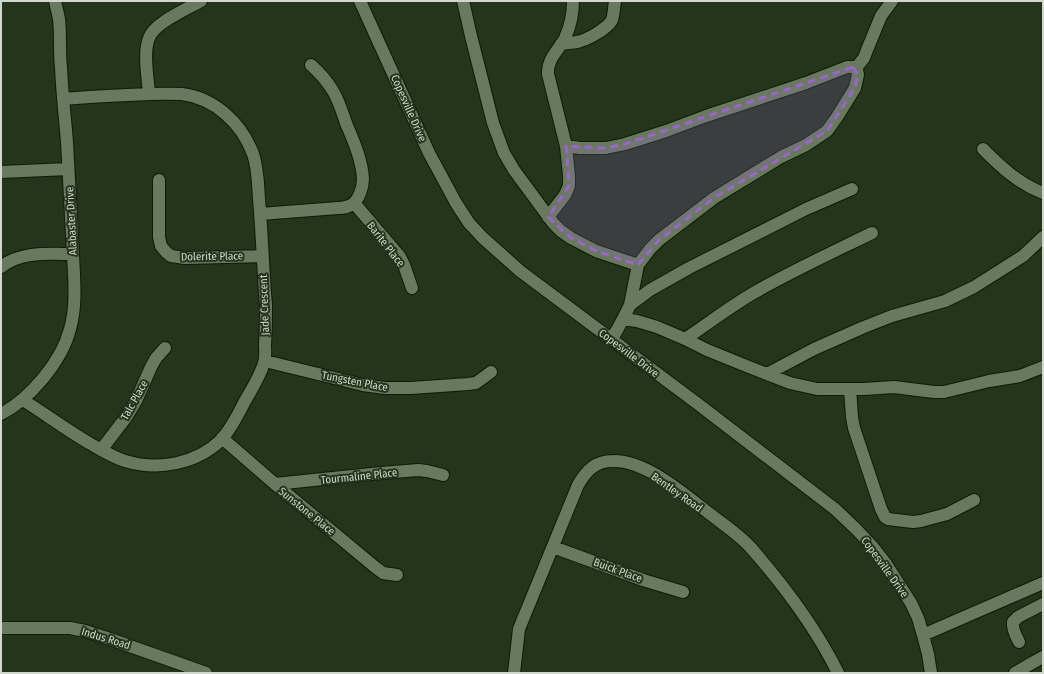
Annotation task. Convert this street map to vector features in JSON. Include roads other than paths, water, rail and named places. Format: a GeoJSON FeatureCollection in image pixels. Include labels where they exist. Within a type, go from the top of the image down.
{"type":"FeatureCollection","features":[{"type":"Feature","properties":{"kind":"street","name":"Alabaster Drive"},"geometry":{"type":"LineString","coordinates":[[1,414],[23,400],[47,373],[59,355],[71,328],[75,298],[75,274],[64,99],[60,66],[59,19],[55,1]]}},
{"type":"Feature","properties":{"kind":"street"},"geometry":{"type":"LineString","coordinates":[[149,94],[146,63],[148,39],[159,25],[201,1]]}},
{"type":"Feature","properties":{"kind":"street","name":"Copesville Drive"},"geometry":{"type":"LineString","coordinates":[[360,1],[429,153],[456,203],[469,223],[491,246],[520,271],[612,339],[835,509],[858,530],[886,564],[903,590],[915,613],[923,635],[931,673]]}},
{"type":"Feature","properties":{"kind":"street"},"geometry":{"type":"LineString","coordinates":[[463,1],[493,123],[504,153],[514,170],[548,217],[561,231],[596,251],[638,265]]}},
{"type":"Feature","properties":{"kind":"street"},"geometry":{"type":"LineString","coordinates":[[548,217],[566,195],[569,176],[566,146],[548,69],[551,57],[561,44],[569,29],[573,1]]}},
{"type":"Feature","properties":{"kind":"street"},"geometry":{"type":"LineString","coordinates":[[561,44],[578,42],[607,26],[612,19],[615,1]]}},
{"type":"Feature","properties":{"kind":"street"},"geometry":{"type":"LineString","coordinates":[[856,68],[868,50],[881,16],[892,1]]}},
{"type":"Feature","properties":{"kind":"street"},"geometry":{"type":"LineString","coordinates":[[260,214],[347,207],[354,203],[362,187],[363,179],[360,164],[339,103],[333,91],[321,74],[311,65]]}},
{"type":"Feature","properties":{"kind":"street"},"geometry":{"type":"LineString","coordinates":[[566,146],[580,148],[606,148],[625,144],[799,86],[847,67],[856,68]]}},
{"type":"Feature","properties":{"kind":"street"},"geometry":{"type":"LineString","coordinates":[[612,339],[630,305],[638,265],[650,249],[659,240],[714,198],[781,158],[806,145],[826,131],[833,123],[855,88],[858,75],[856,68]]}},
{"type":"Feature","properties":{"kind":"street","name":"Jade Crescent"},"geometry":{"type":"LineString","coordinates":[[23,400],[80,438],[123,460],[144,465],[179,463],[196,457],[210,449],[222,438],[247,399],[265,361],[266,319],[256,166],[252,153],[237,125],[216,107],[201,99],[183,94],[149,94],[64,99]]}},
{"type":"Feature","properties":{"kind":"street"},"geometry":{"type":"LineString","coordinates":[[983,149],[1010,174],[1043,194]]}},
{"type":"Feature","properties":{"kind":"street"},"geometry":{"type":"LineString","coordinates":[[1,172],[68,169]]}},
{"type":"Feature","properties":{"kind":"street","name":"Dolerite Place"},"geometry":{"type":"LineString","coordinates":[[159,180],[159,237],[161,246],[171,256],[185,258],[262,256]]}},
{"type":"Feature","properties":{"kind":"street"},"geometry":{"type":"LineString","coordinates":[[630,305],[656,286],[689,268],[806,209],[852,189]]}},
{"type":"Feature","properties":{"kind":"street","name":"Barite Place"},"geometry":{"type":"LineString","coordinates":[[354,203],[400,257],[404,264],[412,288]]}},
{"type":"Feature","properties":{"kind":"street"},"geometry":{"type":"LineString","coordinates":[[685,339],[755,292],[798,269],[872,234]]}},
{"type":"Feature","properties":{"kind":"street"},"geometry":{"type":"LineString","coordinates":[[767,374],[814,349],[864,327],[892,316],[945,301],[974,287],[1023,256],[1043,237]]}},
{"type":"Feature","properties":{"kind":"street"},"geometry":{"type":"LineString","coordinates":[[1,268],[7,262],[26,255],[73,254]]}},
{"type":"Feature","properties":{"kind":"street"},"geometry":{"type":"LineString","coordinates":[[623,319],[637,321],[657,327],[730,360],[790,382],[817,389],[894,387],[944,392],[989,381],[1020,376],[1043,367]]}},
{"type":"Feature","properties":{"kind":"street","name":"Talc Place"},"geometry":{"type":"LineString","coordinates":[[101,450],[127,416],[136,401],[156,358],[165,348]]}},
{"type":"Feature","properties":{"kind":"street","name":"Tungsten Place"},"geometry":{"type":"LineString","coordinates":[[265,361],[363,385],[385,388],[411,388],[476,383],[491,372]]}},
{"type":"Feature","properties":{"kind":"street"},"geometry":{"type":"LineString","coordinates":[[850,389],[854,428],[881,509],[888,519],[912,522],[921,521],[947,514],[974,500]]}},
{"type":"Feature","properties":{"kind":"street","name":"Sunstone Place"},"geometry":{"type":"LineString","coordinates":[[222,438],[375,567],[383,573],[397,575]]}},
{"type":"Feature","properties":{"kind":"street","name":"Bentley Road"},"geometry":{"type":"LineString","coordinates":[[514,673],[519,630],[578,485],[590,469],[596,465],[612,460],[624,461],[656,475],[736,534],[751,548],[800,609],[828,652],[838,673]]}},
{"type":"Feature","properties":{"kind":"street","name":"Tourmaline Place"},"geometry":{"type":"LineString","coordinates":[[275,484],[413,471],[427,471],[443,475]]}},
{"type":"Feature","properties":{"kind":"street","name":"Buick Place"},"geometry":{"type":"LineString","coordinates":[[554,547],[643,580],[683,592]]}},
{"type":"Feature","properties":{"kind":"street"},"geometry":{"type":"LineString","coordinates":[[923,635],[1043,583]]}},
{"type":"Feature","properties":{"kind":"street"},"geometry":{"type":"LineString","coordinates":[[1019,642],[1014,633],[1013,622],[1018,617],[1043,604]]}},
{"type":"Feature","properties":{"kind":"street","name":"Indus Road"},"geometry":{"type":"LineString","coordinates":[[1,628],[70,628],[85,631],[206,673]]}},
{"type":"Feature","properties":{"kind":"street"},"geometry":{"type":"LineString","coordinates":[[1015,673],[1043,657]]}}]}
